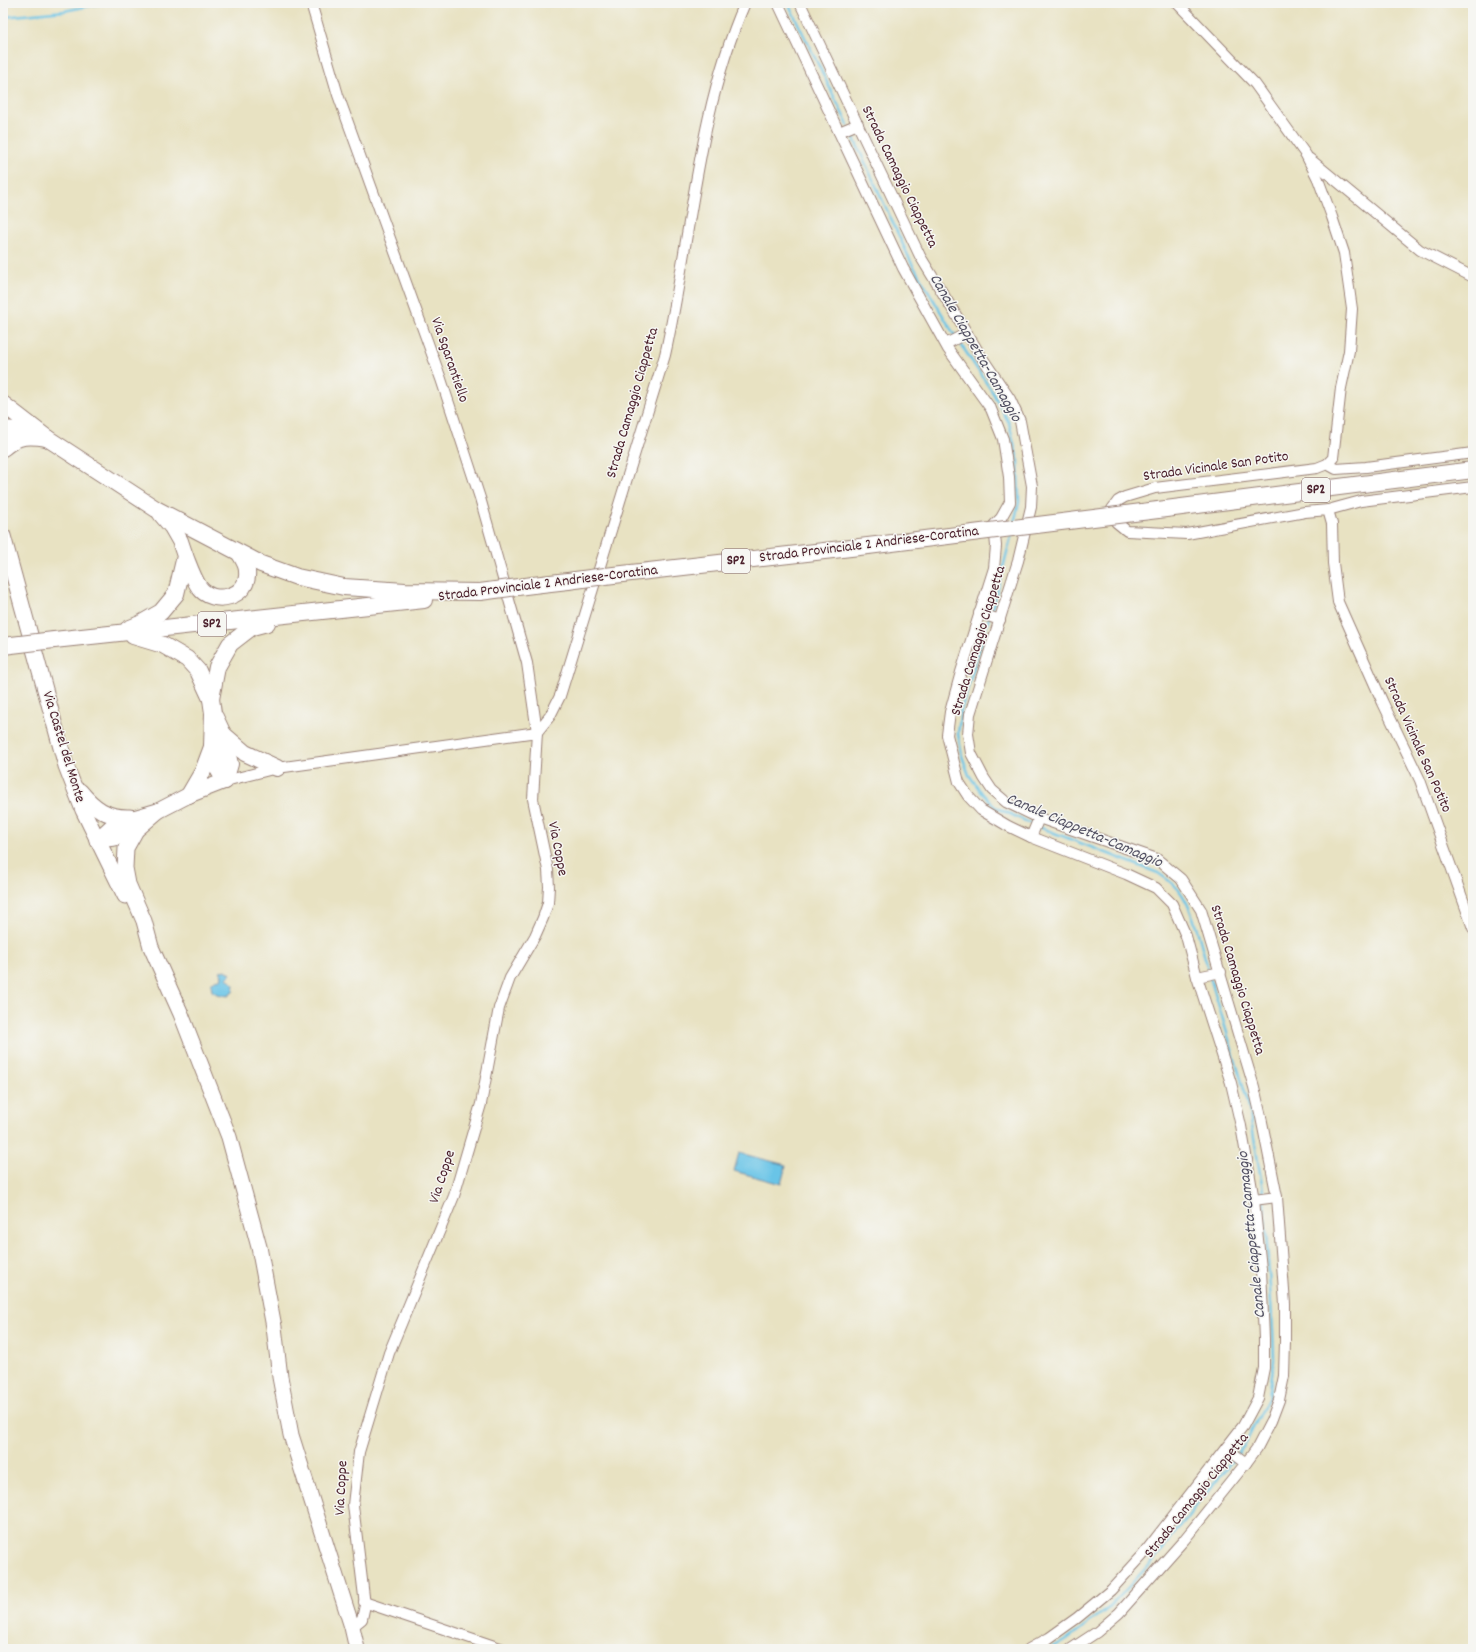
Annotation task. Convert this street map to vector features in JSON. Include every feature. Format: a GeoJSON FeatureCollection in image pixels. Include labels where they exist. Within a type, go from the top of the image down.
{"type":"FeatureCollection","features":[{"type":"Feature","properties":{"kind":"main road"},"geometry":{"type":"LineString","coordinates":[[5,408],[47,438],[156,509],[209,535],[240,554],[261,564],[297,577],[344,587],[405,591],[480,592]]}},
{"type":"Feature","properties":{"kind":"main road"},"geometry":{"type":"LineString","coordinates":[[3,428],[47,438]]}},
{"type":"Feature","properties":{"kind":"main road"},"geometry":{"type":"LineString","coordinates":[[3,448],[11,442],[30,435]]}},
{"type":"Feature","properties":{"kind":"main road","name":"Strada Provinciale 2 Andriese-Coratina"},"geometry":{"type":"LineString","coordinates":[[3,646],[439,598],[605,576],[868,546],[1473,470]]}},
{"type":"Feature","properties":{"kind":"main road"},"geometry":{"type":"LineString","coordinates":[[156,509],[172,527],[180,541],[185,556],[200,588],[211,597],[226,598],[237,593],[245,584],[248,571],[240,554]]}},
{"type":"Feature","properties":{"kind":"main road","name":"Via Castel del Monte"},"geometry":{"type":"LineString","coordinates":[[3,536],[71,780],[97,840],[151,947]]}},
{"type":"Feature","properties":{"kind":"main road"},"geometry":{"type":"LineString","coordinates":[[115,634],[140,624],[161,612],[176,594],[185,556]]}},
{"type":"Feature","properties":{"kind":"main road"},"geometry":{"type":"LineString","coordinates":[[225,781],[216,766],[212,747],[212,706],[217,667],[230,644],[252,627],[309,612]]}},
{"type":"Feature","properties":{"kind":"main road"},"geometry":{"type":"LineString","coordinates":[[115,634],[142,638],[163,645],[187,659],[198,671],[223,734],[230,764],[225,781]]}},
{"type":"Feature","properties":{"kind":"main road"},"geometry":{"type":"LineString","coordinates":[[223,734],[245,753],[277,768]]}},
{"type":"Feature","properties":{"kind":"main road"},"geometry":{"type":"LineString","coordinates":[[189,795],[203,771],[212,747]]}},
{"type":"Feature","properties":{"kind":"main road"},"geometry":{"type":"LineString","coordinates":[[71,780],[88,802],[101,811],[111,816],[123,817],[138,823]]}},
{"type":"Feature","properties":{"kind":"main road"},"geometry":{"type":"LineString","coordinates":[[225,781],[189,795],[138,823],[126,848],[125,868],[128,884],[144,921],[151,947],[181,1014],[229,1137],[259,1247],[274,1327],[280,1377],[291,1435],[352,1627],[357,1649]]}},
{"type":"Feature","properties":{"kind":"main road"},"geometry":{"type":"LineString","coordinates":[[97,840],[110,828],[120,822],[138,823]]}},
{"type":"Feature","properties":{"kind":"street","name":"Via Sgarantiello"},"geometry":{"type":"LineString","coordinates":[[311,3],[338,95],[441,379],[480,498],[527,662],[537,732]]}},
{"type":"Feature","properties":{"kind":"street","name":"Strada Camaggio Ciappetta"},"geometry":{"type":"LineString","coordinates":[[537,732],[550,716],[560,696],[665,355],[675,308],[695,189],[713,98],[727,47],[745,3]]}},
{"type":"Feature","properties":{"kind":"street"},"geometry":{"type":"LineString","coordinates":[[778,3],[903,268],[946,344],[991,410],[1003,439],[1010,502],[1001,518],[994,525],[996,546],[994,568],[950,712],[946,735],[959,782],[968,796],[981,810],[1008,826],[1031,837],[1126,874],[1156,888],[1172,904],[1186,936],[1197,977],[1231,1083],[1254,1200],[1261,1269],[1264,1339],[1264,1368],[1258,1398],[1243,1426],[1142,1556],[1111,1590],[1077,1618],[1049,1638],[1029,1649]]}},
{"type":"Feature","properties":{"kind":"street","name":"Strada Camaggio Ciappetta"},"geometry":{"type":"LineString","coordinates":[[800,3],[920,256],[1010,399],[1020,421],[1032,486],[1031,507],[1018,561],[970,714],[968,734],[971,753],[992,790],[1006,802],[1039,818],[1157,859],[1181,879],[1202,910],[1221,972],[1256,1095],[1277,1196],[1285,1304],[1284,1376],[1279,1400],[1271,1421],[1257,1448],[1184,1540],[1119,1614],[1097,1632],[1071,1649]]}},
{"type":"Feature","properties":{"kind":"street"},"geometry":{"type":"LineString","coordinates":[[1177,3],[1255,84],[1306,155],[1318,179],[1341,246],[1352,308],[1349,351],[1341,388],[1333,458],[1327,464],[1336,468],[1366,467],[1473,453]]}},
{"type":"Feature","properties":{"kind":"street"},"geometry":{"type":"LineString","coordinates":[[839,132],[858,124]]}},
{"type":"Feature","properties":{"kind":"street"},"geometry":{"type":"LineString","coordinates":[[1306,155],[1420,250],[1473,277]]}},
{"type":"Feature","properties":{"kind":"street"},"geometry":{"type":"LineString","coordinates":[[946,344],[967,332]]}},
{"type":"Feature","properties":{"kind":"street","name":"Strada Vicinale San Potito"},"geometry":{"type":"LineString","coordinates":[[1327,464],[1318,468],[1301,471],[1155,488],[1125,497],[1118,501],[1112,509],[1116,522],[1127,531],[1187,534],[1305,512],[1328,510],[1332,524],[1333,564],[1338,602],[1383,703],[1420,780],[1473,928]]}},
{"type":"Feature","properties":{"kind":"street"},"geometry":{"type":"LineString","coordinates":[[1328,510],[1361,501],[1473,487]]}},
{"type":"Feature","properties":{"kind":"street"},"geometry":{"type":"LineString","coordinates":[[979,613],[1000,620]]}},
{"type":"Feature","properties":{"kind":"street"},"geometry":{"type":"LineString","coordinates":[[225,781],[277,768],[537,732]]}},
{"type":"Feature","properties":{"kind":"street","name":"Via Coppe"},"geometry":{"type":"LineString","coordinates":[[352,1627],[362,1619],[364,1602],[353,1505],[359,1452],[389,1353],[454,1196],[481,1104],[499,1008],[510,978],[535,936],[548,903],[548,870],[533,799],[537,732]]}},
{"type":"Feature","properties":{"kind":"street"},"geometry":{"type":"LineString","coordinates":[[1031,837],[1039,818]]}},
{"type":"Feature","properties":{"kind":"street"},"geometry":{"type":"LineString","coordinates":[[1197,977],[1221,972]]}},
{"type":"Feature","properties":{"kind":"street"},"geometry":{"type":"LineString","coordinates":[[1254,1200],[1277,1196]]}},
{"type":"Feature","properties":{"kind":"street"},"geometry":{"type":"LineString","coordinates":[[1226,1448],[1246,1463]]}},
{"type":"Feature","properties":{"kind":"street"},"geometry":{"type":"LineString","coordinates":[[364,1602],[502,1649]]}},
{"type":"Feature","properties":{"kind":"water"},"geometry":{"type":"Polygon","coordinates":[[[226,970],[231,974],[227,978],[234,985],[233,992],[228,996],[217,994],[212,991],[211,984],[215,980],[221,979],[222,976],[220,971],[226,970]]]}},
{"type":"Feature","properties":{"kind":"water"},"geometry":{"type":"Polygon","coordinates":[[[739,1153],[786,1165],[781,1184],[734,1171],[739,1153]]]}},
{"type":"Feature","properties":{"kind":"waterway"},"geometry":{"type":"LineString","coordinates":[[3,17],[64,11],[104,3]]}},
{"type":"Feature","properties":{"kind":"waterway","name":"Canale Ciappetta-Camaggio"},"geometry":{"type":"LineString","coordinates":[[788,3],[848,125]]}},
{"type":"Feature","properties":{"kind":"waterway","name":"Canale Ciappetta-Camaggio"},"geometry":{"type":"LineString","coordinates":[[850,130],[911,262],[955,336]]}},
{"type":"Feature","properties":{"kind":"waterway","name":"Canale Ciappetta-Camaggio"},"geometry":{"type":"LineString","coordinates":[[958,340],[993,393],[1009,423],[1018,460],[1019,502],[1014,523]]}},
{"type":"Feature","properties":{"kind":"waterway","name":"Canale Ciappetta-Camaggio"},"geometry":{"type":"LineString","coordinates":[[991,614],[1012,533]]}},
{"type":"Feature","properties":{"kind":"waterway","name":"Canale Ciappetta-Camaggio"},"geometry":{"type":"LineString","coordinates":[[989,618],[961,710],[958,734],[962,756],[969,775],[982,793],[995,807],[1034,825]]}},
{"type":"Feature","properties":{"kind":"waterway","name":"Canale Ciappetta-Camaggio"},"geometry":{"type":"LineString","coordinates":[[1039,827],[1158,873],[1172,883],[1179,890],[1189,908],[1209,972]]}},
{"type":"Feature","properties":{"kind":"waterway","name":"Canale Ciappetta-Camaggio"},"geometry":{"type":"LineString","coordinates":[[1210,977],[1248,1102],[1264,1197]]}},
{"type":"Feature","properties":{"kind":"waterway","name":"Canale Ciappetta-Camaggio"},"geometry":{"type":"LineString","coordinates":[[1237,1454],[1246,1442],[1269,1397],[1274,1360],[1264,1202]]}},
{"type":"Feature","properties":{"kind":"waterway","name":"Canale Ciappetta-Camaggio"},"geometry":{"type":"LineString","coordinates":[[1050,1649],[1067,1639],[1110,1607],[1156,1557],[1234,1458]]}}]}
